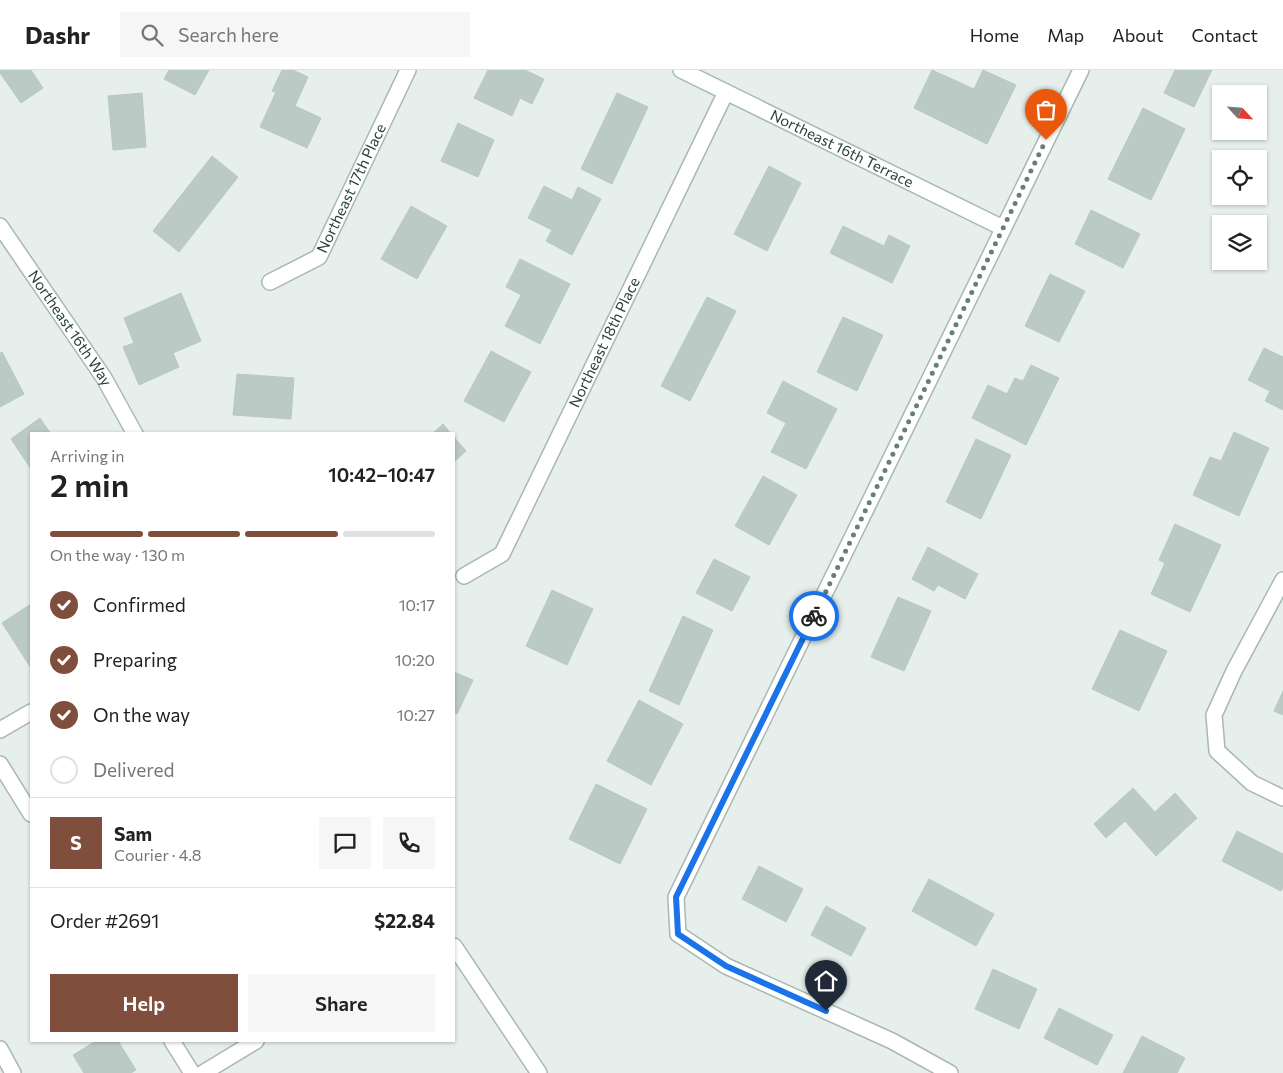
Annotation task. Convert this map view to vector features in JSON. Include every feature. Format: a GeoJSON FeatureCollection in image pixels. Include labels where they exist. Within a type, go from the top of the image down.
{"type":"FeatureCollection","features":[{"type":"Feature","properties":{"kind":"street","name":"Northeast 17th Place"},"geometry":{"type":"LineString","coordinates":[[270,282],[319,257],[408,70]]}},
{"type":"Feature","properties":{"kind":"street","name":"Northeast 16th Terrace"},"geometry":{"type":"LineString","coordinates":[[681,70],[1003,228]]}},
{"type":"Feature","properties":{"kind":"street"},"geometry":{"type":"LineString","coordinates":[[950,1073],[892,1041],[726,966],[678,934],[676,897],[1081,70]]}},
{"type":"Feature","properties":{"kind":"street","name":"Northeast 18th Place"},"geometry":{"type":"LineString","coordinates":[[464,576],[502,554],[726,92]]}},
{"type":"Feature","properties":{"kind":"street","name":"Northeast 16th Way"},"geometry":{"type":"LineString","coordinates":[[0,226],[104,378],[135,432]]}},
{"type":"Feature","properties":{"kind":"street"},"geometry":{"type":"LineString","coordinates":[[1283,580],[1234,671],[1214,714],[1217,751],[1252,783],[1283,798]]}},
{"type":"Feature","properties":{"kind":"street"},"geometry":{"type":"LineString","coordinates":[[0,730],[30,713]]}},
{"type":"Feature","properties":{"kind":"street"},"geometry":{"type":"LineString","coordinates":[[0,764],[30,812]]}},
{"type":"Feature","properties":{"kind":"street"},"geometry":{"type":"LineString","coordinates":[[455,947],[539,1073]]}},
{"type":"Feature","properties":{"kind":"street"},"geometry":{"type":"LineString","coordinates":[[173,1042],[192,1073]]}},
{"type":"Feature","properties":{"kind":"street"},"geometry":{"type":"LineString","coordinates":[[203,1073],[254,1042]]}},
{"type":"Feature","properties":{"kind":"street"},"geometry":{"type":"LineString","coordinates":[[0,1049],[13,1073]]}},
{"type":"Feature","properties":{"kind":"building"},"geometry":{"type":"Polygon","coordinates":[[[0,70],[31,70],[43,88],[21,103],[0,73],[0,70]]]}},
{"type":"Feature","properties":{"kind":"building"},"geometry":{"type":"Polygon","coordinates":[[[169,70],[209,70],[195,95],[164,79],[169,70]]]}},
{"type":"Feature","properties":{"kind":"building"},"geometry":{"type":"Polygon","coordinates":[[[282,70],[293,70],[308,77],[295,106],[321,118],[307,148],[260,127],[276,92],[272,91],[282,70]]]}},
{"type":"Feature","properties":{"kind":"building"},"geometry":{"type":"Polygon","coordinates":[[[488,70],[525,70],[544,79],[532,104],[520,98],[512,116],[474,98],[488,70]]]}},
{"type":"Feature","properties":{"kind":"building"},"geometry":{"type":"Polygon","coordinates":[[[932,70],[974,89],[983,70],[1016,85],[987,144],[914,108],[932,70]]]}},
{"type":"Feature","properties":{"kind":"building"},"geometry":{"type":"Polygon","coordinates":[[[1175,70],[1212,70],[1194,107],[1164,93],[1175,70]]]}},
{"type":"Feature","properties":{"kind":"building"},"geometry":{"type":"Polygon","coordinates":[[[142,93],[146,147],[113,150],[108,96],[142,93]]]}},
{"type":"Feature","properties":{"kind":"building"},"geometry":{"type":"Polygon","coordinates":[[[617,93],[648,107],[612,184],[581,169],[617,93]]]}},
{"type":"Feature","properties":{"kind":"building"},"geometry":{"type":"Polygon","coordinates":[[[1143,108],[1185,129],[1151,200],[1108,179],[1143,108]]]}},
{"type":"Feature","properties":{"kind":"building"},"geometry":{"type":"Polygon","coordinates":[[[458,123],[494,140],[478,177],[441,161],[458,123]]]}},
{"type":"Feature","properties":{"kind":"building"},"geometry":{"type":"Polygon","coordinates":[[[212,156],[238,177],[179,252],[153,231],[212,156]]]}},
{"type":"Feature","properties":{"kind":"building"},"geometry":{"type":"Polygon","coordinates":[[[769,166],[801,183],[767,251],[734,234],[769,166]]]}},
{"type":"Feature","properties":{"kind":"building"},"geometry":{"type":"Polygon","coordinates":[[[544,186],[572,200],[578,187],[601,199],[572,255],[546,241],[552,230],[528,218],[544,186]]]}},
{"type":"Feature","properties":{"kind":"building"},"geometry":{"type":"Polygon","coordinates":[[[411,206],[447,226],[417,279],[381,259],[411,206]]]}},
{"type":"Feature","properties":{"kind":"building"},"geometry":{"type":"Polygon","coordinates":[[[1091,210],[1140,234],[1123,268],[1075,244],[1091,210]]]}},
{"type":"Feature","properties":{"kind":"building"},"geometry":{"type":"Polygon","coordinates":[[[843,226],[884,246],[889,235],[910,246],[892,283],[830,253],[843,226]]]}},
{"type":"Feature","properties":{"kind":"building"},"geometry":{"type":"Polygon","coordinates":[[[520,259],[570,284],[540,344],[505,326],[521,295],[506,287],[520,259]]]}},
{"type":"Feature","properties":{"kind":"building"},"geometry":{"type":"Polygon","coordinates":[[[1050,274],[1085,291],[1059,342],[1025,326],[1050,274]]]}},
{"type":"Feature","properties":{"kind":"building"},"geometry":{"type":"Polygon","coordinates":[[[181,293],[201,341],[173,353],[179,367],[139,385],[123,347],[134,343],[124,318],[181,293]]]}},
{"type":"Feature","properties":{"kind":"building"},"geometry":{"type":"Polygon","coordinates":[[[707,297],[736,311],[690,401],[661,386],[707,297]]]}},
{"type":"Feature","properties":{"kind":"building"},"geometry":{"type":"Polygon","coordinates":[[[843,317],[883,335],[857,391],[817,372],[843,317]]]}},
{"type":"Feature","properties":{"kind":"building"},"geometry":{"type":"Polygon","coordinates":[[[1264,348],[1283,357],[1283,410],[1265,401],[1270,391],[1248,380],[1264,348]]]}},
{"type":"Feature","properties":{"kind":"building"},"geometry":{"type":"Polygon","coordinates":[[[491,351],[531,372],[504,422],[464,401],[491,351]]]}},
{"type":"Feature","properties":{"kind":"building"},"geometry":{"type":"Polygon","coordinates":[[[2,352],[24,394],[0,407],[0,353],[2,352]]]}},
{"type":"Feature","properties":{"kind":"building"},"geometry":{"type":"Polygon","coordinates":[[[1031,365],[1059,378],[1026,445],[972,418],[988,385],[1007,394],[1015,378],[1023,381],[1031,365]]]}},
{"type":"Feature","properties":{"kind":"building"},"geometry":{"type":"Polygon","coordinates":[[[237,374],[294,378],[291,419],[233,415],[237,374]]]}},
{"type":"Feature","properties":{"kind":"building"},"geometry":{"type":"Polygon","coordinates":[[[783,381],[837,409],[806,469],[771,452],[786,423],[767,413],[783,381]]]}},
{"type":"Feature","properties":{"kind":"building"},"geometry":{"type":"Polygon","coordinates":[[[40,418],[50,432],[30,432],[30,468],[11,439],[40,418]]]}},
{"type":"Feature","properties":{"kind":"building"},"geometry":{"type":"Polygon","coordinates":[[[443,424],[449,432],[434,432],[443,424]]]}},
{"type":"Feature","properties":{"kind":"building"},"geometry":{"type":"Polygon","coordinates":[[[1234,432],[1269,448],[1239,516],[1193,495],[1210,457],[1221,461],[1234,432]]]}},
{"type":"Feature","properties":{"kind":"building"},"geometry":{"type":"Polygon","coordinates":[[[455,438],[466,451],[455,461],[455,438]]]}},
{"type":"Feature","properties":{"kind":"building"},"geometry":{"type":"Polygon","coordinates":[[[976,439],[1011,455],[981,519],[946,502],[976,439]]]}},
{"type":"Feature","properties":{"kind":"building"},"geometry":{"type":"Polygon","coordinates":[[[763,476],[797,495],[769,545],[735,526],[763,476]]]}},
{"type":"Feature","properties":{"kind":"building"},"geometry":{"type":"Polygon","coordinates":[[[1175,524],[1221,545],[1190,612],[1151,594],[1165,563],[1159,560],[1175,524]]]}},
{"type":"Feature","properties":{"kind":"building"},"geometry":{"type":"Polygon","coordinates":[[[928,547],[978,574],[965,599],[938,585],[934,591],[912,579],[928,547]]]}},
{"type":"Feature","properties":{"kind":"building"},"geometry":{"type":"Polygon","coordinates":[[[714,559],[750,577],[732,611],[696,593],[714,559]]]}},
{"type":"Feature","properties":{"kind":"building"},"geometry":{"type":"Polygon","coordinates":[[[552,590],[593,609],[567,665],[526,646],[552,590]]]}},
{"type":"Feature","properties":{"kind":"building"},"geometry":{"type":"Polygon","coordinates":[[[898,597],[931,611],[904,671],[871,657],[898,597]]]}},
{"type":"Feature","properties":{"kind":"building"},"geometry":{"type":"Polygon","coordinates":[[[30,605],[30,666],[2,623],[30,605]]]}},
{"type":"Feature","properties":{"kind":"building"},"geometry":{"type":"Polygon","coordinates":[[[683,616],[713,630],[679,705],[649,691],[683,616]]]}},
{"type":"Feature","properties":{"kind":"building"},"geometry":{"type":"Polygon","coordinates":[[[1120,630],[1167,651],[1139,711],[1092,689],[1120,630]]]}},
{"type":"Feature","properties":{"kind":"building"},"geometry":{"type":"Polygon","coordinates":[[[455,672],[473,680],[457,714],[455,713],[455,672]]]}},
{"type":"Feature","properties":{"kind":"building"},"geometry":{"type":"Polygon","coordinates":[[[1283,691],[1283,715],[1274,711],[1283,691]]]}},
{"type":"Feature","properties":{"kind":"building"},"geometry":{"type":"Polygon","coordinates":[[[639,700],[683,724],[651,785],[607,761],[639,700]]]}},
{"type":"Feature","properties":{"kind":"building"},"geometry":{"type":"Polygon","coordinates":[[[596,784],[647,809],[620,864],[569,839],[596,784]]]}},
{"type":"Feature","properties":{"kind":"building"},"geometry":{"type":"Polygon","coordinates":[[[1133,788],[1155,812],[1175,793],[1197,818],[1156,856],[1125,821],[1106,838],[1094,824],[1133,788]]]}},
{"type":"Feature","properties":{"kind":"building"},"geometry":{"type":"Polygon","coordinates":[[[1237,831],[1283,854],[1283,888],[1281,891],[1222,861],[1237,831]]]}},
{"type":"Feature","properties":{"kind":"building"},"geometry":{"type":"Polygon","coordinates":[[[759,866],[803,889],[786,922],[742,899],[759,866]]]}},
{"type":"Feature","properties":{"kind":"building"},"geometry":{"type":"Polygon","coordinates":[[[929,879],[994,914],[976,946],[912,911],[929,879]]]}},
{"type":"Feature","properties":{"kind":"building"},"geometry":{"type":"Polygon","coordinates":[[[826,906],[866,928],[851,956],[811,935],[826,906]]]}},
{"type":"Feature","properties":{"kind":"building"},"geometry":{"type":"Polygon","coordinates":[[[993,969],[1037,989],[1019,1029],[975,1009],[993,969]]]}},
{"type":"Feature","properties":{"kind":"building"},"geometry":{"type":"Polygon","coordinates":[[[1059,1008],[1113,1035],[1097,1065],[1044,1038],[1059,1008]]]}},
{"type":"Feature","properties":{"kind":"building"},"geometry":{"type":"Polygon","coordinates":[[[1142,1036],[1185,1058],[1177,1073],[1123,1073],[1142,1036]]]}},
{"type":"Feature","properties":{"kind":"building"},"geometry":{"type":"Polygon","coordinates":[[[94,1042],[119,1042],[136,1070],[131,1073],[84,1073],[73,1055],[94,1042]]]}},
{"type":"Feature","properties":{"kind":"way so far"},"geometry":{"type":"LineString","coordinates":[[814,616],[1046,140]]}},
{"type":"Feature","properties":{"kind":"route"},"geometry":{"type":"LineString","coordinates":[[814,616],[676,897],[678,934],[726,966],[826,1011]]}}]}
